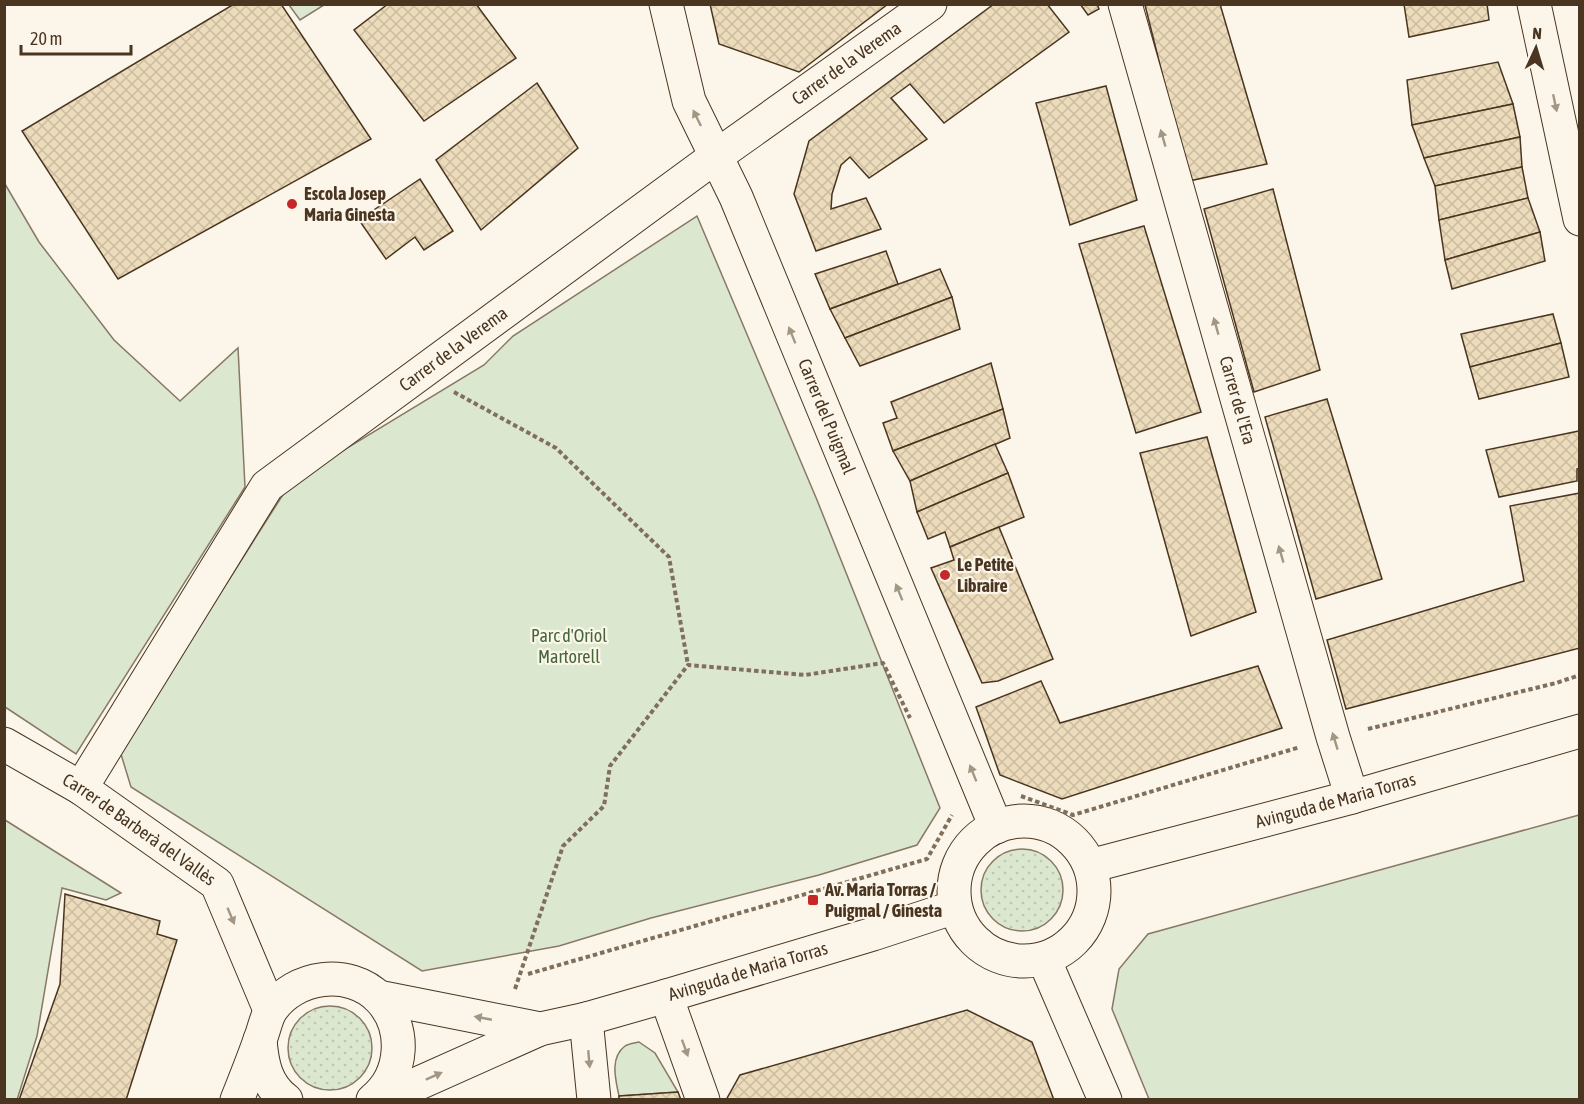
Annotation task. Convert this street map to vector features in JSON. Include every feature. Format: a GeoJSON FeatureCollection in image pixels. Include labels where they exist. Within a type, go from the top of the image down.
{"type":"FeatureCollection","features":[{"type":"Feature","properties":{"kind":"street","name":"Carrer del Puigmal"},"geometry":{"type":"LineString","coordinates":[[666,4],[689,101],[736,197],[990,813]]}},
{"type":"Feature","properties":{"kind":"street","name":"Carrer de la Verema"},"geometry":{"type":"LineString","coordinates":[[81,788],[267,486],[715,156],[930,4]]}},
{"type":"Feature","properties":{"kind":"street","name":"Carrer de l'Era"},"geometry":{"type":"LineString","coordinates":[[1125,4],[1353,797]]}},
{"type":"Feature","properties":{"kind":"street"},"geometry":{"type":"LineString","coordinates":[[1534,4],[1580,219]]}},
{"type":"Feature","properties":{"kind":"street","name":"Avinguda de Maria Torras"},"geometry":{"type":"LineString","coordinates":[[1090,866],[1353,797],[1580,731]]}},
{"type":"Feature","properties":{"kind":"street","name":"Carrer de Barberà del Vallès"},"geometry":{"type":"LineString","coordinates":[[4,744],[81,788],[217,884],[265,1025],[261,1060],[268,1079],[285,1100]]}},
{"type":"Feature","properties":{"kind":"street"},"geometry":{"type":"LineString","coordinates":[[990,813],[1053,826],[1077,844],[1090,866],[1095,898],[1088,923],[1067,948],[1044,959],[1012,961],[989,953],[966,932],[955,907],[961,859],[976,839],[990,813]]}},
{"type":"Feature","properties":{"kind":"street","name":"Avinguda de Maria Torras"},"geometry":{"type":"LineString","coordinates":[[381,1100],[540,1029],[586,1019],[666,996],[955,907]]}},
{"type":"Feature","properties":{"kind":"street"},"geometry":{"type":"LineString","coordinates":[[1044,959],[1105,1100]]}},
{"type":"Feature","properties":{"kind":"street"},"geometry":{"type":"LineString","coordinates":[[237,1100],[265,1025],[292,988],[321,978],[352,981],[378,997],[391,1014],[398,1034],[399,1056],[393,1076],[373,1100]]}},
{"type":"Feature","properties":{"kind":"street"},"geometry":{"type":"LineString","coordinates":[[666,996],[703,1100]]}},
{"type":"Feature","properties":{"kind":"street","name":"Avinguda de Maria Torras"},"geometry":{"type":"LineString","coordinates":[[378,997],[540,1029]]}},
{"type":"Feature","properties":{"kind":"street"},"geometry":{"type":"LineString","coordinates":[[586,1019],[594,1100]]}},
{"type":"Feature","properties":{"kind":"path"},"geometry":{"type":"LineString","coordinates":[[423,370],[446,388],[556,448],[669,557],[688,665],[610,766],[604,807],[563,846],[513,996]]}},
{"type":"Feature","properties":{"kind":"path"},"geometry":{"type":"LineString","coordinates":[[688,665],[805,675],[883,663],[914,727]]}},
{"type":"Feature","properties":{"kind":"path"},"geometry":{"type":"LineString","coordinates":[[528,974],[927,859],[957,808],[990,813],[1007,790],[1074,815],[1334,737],[1556,683],[1580,675]]}},
{"type":"Feature","properties":{"kind":"green space"},"geometry":{"type":"Polygon","coordinates":[[[289,5],[324,5],[300,20],[289,5]]]}},
{"type":"Feature","properties":{"kind":"green space"},"geometry":{"type":"Polygon","coordinates":[[[5,184],[39,242],[114,340],[180,401],[238,348],[245,487],[76,754],[5,707],[5,184]]]}},
{"type":"Feature","properties":{"kind":"green space","name":"Parc d'Oriol Martorell"},"geometry":{"type":"Polygon","coordinates":[[[697,216],[817,500],[940,808],[917,845],[819,875],[651,918],[559,946],[422,971],[131,787],[120,751],[291,482],[484,365],[513,336],[697,216]]]}},
{"type":"Feature","properties":{"kind":"green space"},"geometry":{"type":"Polygon","coordinates":[[[1579,815],[1579,1099],[1149,1099],[1112,1009],[1119,969],[1148,934],[1579,815]]]}},
{"type":"Feature","properties":{"kind":"green space"},"geometry":{"type":"Polygon","coordinates":[[[5,820],[121,893],[106,900],[62,888],[37,1036],[17,1100],[4,1099],[5,820]]]}},
{"type":"Feature","properties":{"kind":"green space"},"geometry":{"type":"Polygon","coordinates":[[[1014,849],[1030,849],[1045,856],[1056,867],[1063,882],[1060,906],[1051,919],[1030,931],[1014,931],[999,924],[988,913],[981,898],[981,882],[988,867],[999,856],[1014,849]]]}},
{"type":"Feature","properties":{"kind":"green space"},"geometry":{"type":"Polygon","coordinates":[[[330,1006],[346,1009],[360,1018],[369,1032],[372,1048],[369,1064],[360,1078],[346,1087],[330,1090],[314,1087],[300,1078],[291,1064],[288,1048],[291,1032],[300,1018],[314,1009],[330,1006]]]}},
{"type":"Feature","properties":{"kind":"green space"},"geometry":{"type":"Polygon","coordinates":[[[639,1042],[655,1053],[678,1092],[619,1096],[615,1070],[617,1057],[625,1046],[639,1042]]]}},
{"type":"Feature","properties":{"kind":"building"},"geometry":{"type":"Polygon","coordinates":[[[234,4],[281,4],[371,139],[118,279],[22,131],[234,4]]]}},
{"type":"Feature","properties":{"kind":"building"},"geometry":{"type":"Polygon","coordinates":[[[388,4],[476,4],[516,58],[424,121],[354,30],[388,4]]]}},
{"type":"Feature","properties":{"kind":"building"},"geometry":{"type":"Polygon","coordinates":[[[710,4],[888,4],[799,72],[719,44],[710,4]]]}},
{"type":"Feature","properties":{"kind":"building"},"geometry":{"type":"Polygon","coordinates":[[[994,4],[1047,4],[1069,32],[944,123],[910,84],[891,98],[927,139],[869,178],[850,157],[841,165],[832,194],[831,209],[866,198],[881,229],[816,251],[794,194],[809,141],[994,4]]]}},
{"type":"Feature","properties":{"kind":"building"},"geometry":{"type":"Polygon","coordinates":[[[1080,4],[1097,4],[1099,9],[1088,15],[1080,4]]]}},
{"type":"Feature","properties":{"kind":"building"},"geometry":{"type":"Polygon","coordinates":[[[1220,4],[1267,164],[1189,181],[1145,5],[1220,4]]]}},
{"type":"Feature","properties":{"kind":"building"},"geometry":{"type":"Polygon","coordinates":[[[1404,4],[1487,4],[1489,20],[1409,37],[1404,4]]]}},
{"type":"Feature","properties":{"kind":"building"},"geometry":{"type":"Polygon","coordinates":[[[1498,62],[1513,104],[1412,125],[1407,80],[1498,62]]]}},
{"type":"Feature","properties":{"kind":"building"},"geometry":{"type":"Polygon","coordinates":[[[537,83],[578,148],[481,230],[436,160],[537,83]]]}},
{"type":"Feature","properties":{"kind":"building"},"geometry":{"type":"Polygon","coordinates":[[[1106,86],[1137,200],[1070,225],[1036,103],[1106,86]]]}},
{"type":"Feature","properties":{"kind":"building"},"geometry":{"type":"Polygon","coordinates":[[[1513,104],[1520,137],[1424,158],[1412,125],[1513,104]]]}},
{"type":"Feature","properties":{"kind":"building"},"geometry":{"type":"Polygon","coordinates":[[[1520,137],[1522,167],[1435,186],[1424,158],[1520,137]]]}},
{"type":"Feature","properties":{"kind":"building"},"geometry":{"type":"Polygon","coordinates":[[[1522,167],[1528,198],[1439,220],[1435,186],[1522,167]]]}},
{"type":"Feature","properties":{"kind":"building"},"geometry":{"type":"Polygon","coordinates":[[[420,179],[453,231],[424,250],[415,237],[386,259],[359,220],[420,179]]]}},
{"type":"Feature","properties":{"kind":"building"},"geometry":{"type":"Polygon","coordinates":[[[1273,189],[1320,370],[1254,392],[1204,209],[1273,189]]]}},
{"type":"Feature","properties":{"kind":"building"},"geometry":{"type":"Polygon","coordinates":[[[1528,198],[1540,232],[1445,260],[1439,220],[1528,198]]]}},
{"type":"Feature","properties":{"kind":"building"},"geometry":{"type":"Polygon","coordinates":[[[1144,226],[1201,412],[1136,433],[1079,244],[1144,226]]]}},
{"type":"Feature","properties":{"kind":"building"},"geometry":{"type":"Polygon","coordinates":[[[1540,232],[1545,261],[1452,289],[1445,260],[1540,232]]]}},
{"type":"Feature","properties":{"kind":"building"},"geometry":{"type":"Polygon","coordinates":[[[886,251],[898,284],[830,309],[815,274],[886,251]]]}},
{"type":"Feature","properties":{"kind":"building"},"geometry":{"type":"Polygon","coordinates":[[[940,269],[952,297],[845,338],[830,309],[940,269]]]}},
{"type":"Feature","properties":{"kind":"building"},"geometry":{"type":"Polygon","coordinates":[[[952,297],[960,329],[860,366],[845,338],[952,297]]]}},
{"type":"Feature","properties":{"kind":"building"},"geometry":{"type":"Polygon","coordinates":[[[1553,314],[1561,343],[1470,367],[1461,334],[1553,314]]]}},
{"type":"Feature","properties":{"kind":"building"},"geometry":{"type":"Polygon","coordinates":[[[1561,343],[1569,377],[1479,399],[1470,367],[1561,343]]]}},
{"type":"Feature","properties":{"kind":"building"},"geometry":{"type":"Polygon","coordinates":[[[991,363],[1003,409],[893,451],[883,423],[897,418],[891,402],[991,363]]]}},
{"type":"Feature","properties":{"kind":"building"},"geometry":{"type":"Polygon","coordinates":[[[1327,399],[1382,579],[1316,599],[1265,417],[1327,399]]]}},
{"type":"Feature","properties":{"kind":"building"},"geometry":{"type":"Polygon","coordinates":[[[1003,409],[1010,438],[910,481],[893,451],[1003,409]]]}},
{"type":"Feature","properties":{"kind":"building"},"geometry":{"type":"Polygon","coordinates":[[[1579,431],[1580,468],[1577,469],[1577,481],[1499,497],[1486,450],[1579,431]]]}},
{"type":"Feature","properties":{"kind":"building"},"geometry":{"type":"Polygon","coordinates":[[[1207,437],[1256,612],[1191,636],[1140,453],[1207,437]]]}},
{"type":"Feature","properties":{"kind":"building"},"geometry":{"type":"Polygon","coordinates":[[[995,444],[1008,473],[917,512],[910,481],[995,444]]]}},
{"type":"Feature","properties":{"kind":"building"},"geometry":{"type":"Polygon","coordinates":[[[1008,473],[1024,517],[950,547],[945,532],[928,539],[917,512],[1008,473]]]}},
{"type":"Feature","properties":{"kind":"building"},"geometry":{"type":"Polygon","coordinates":[[[1580,493],[1580,648],[1346,709],[1327,640],[1524,581],[1510,506],[1580,493]]]}},
{"type":"Feature","properties":{"kind":"building"},"geometry":{"type":"Polygon","coordinates":[[[999,527],[1053,659],[998,681],[982,683],[931,568],[954,560],[950,547],[999,527]]]}},
{"type":"Feature","properties":{"kind":"building"},"geometry":{"type":"Polygon","coordinates":[[[1258,666],[1282,728],[1062,799],[1000,775],[976,707],[1041,681],[1060,723],[1258,666]]]}},
{"type":"Feature","properties":{"kind":"building"},"geometry":{"type":"Polygon","coordinates":[[[65,894],[160,921],[157,934],[177,940],[126,1100],[19,1100],[60,984],[65,894]]]}},
{"type":"Feature","properties":{"kind":"building"},"geometry":{"type":"Polygon","coordinates":[[[967,1010],[1032,1042],[1054,1100],[726,1100],[740,1075],[967,1010]]]}},
{"type":"Feature","properties":{"kind":"building"},"geometry":{"type":"Polygon","coordinates":[[[678,1092],[681,1100],[619,1100],[619,1096],[678,1092]]]}},
{"type":"Feature","properties":{"kind":"place","name":"Escola Josep Maria Ginesta"},"geometry":{"type":"Point","coordinates":[292,204]}},
{"type":"Feature","properties":{"kind":"place","name":"Le Petite Libraire"},"geometry":{"type":"Point","coordinates":[945,575]}},
{"type":"Feature","properties":{"kind":"place","name":"Av. Maria Torras / Puigmal / Ginesta"},"geometry":{"type":"Point","coordinates":[813,900]}}]}
